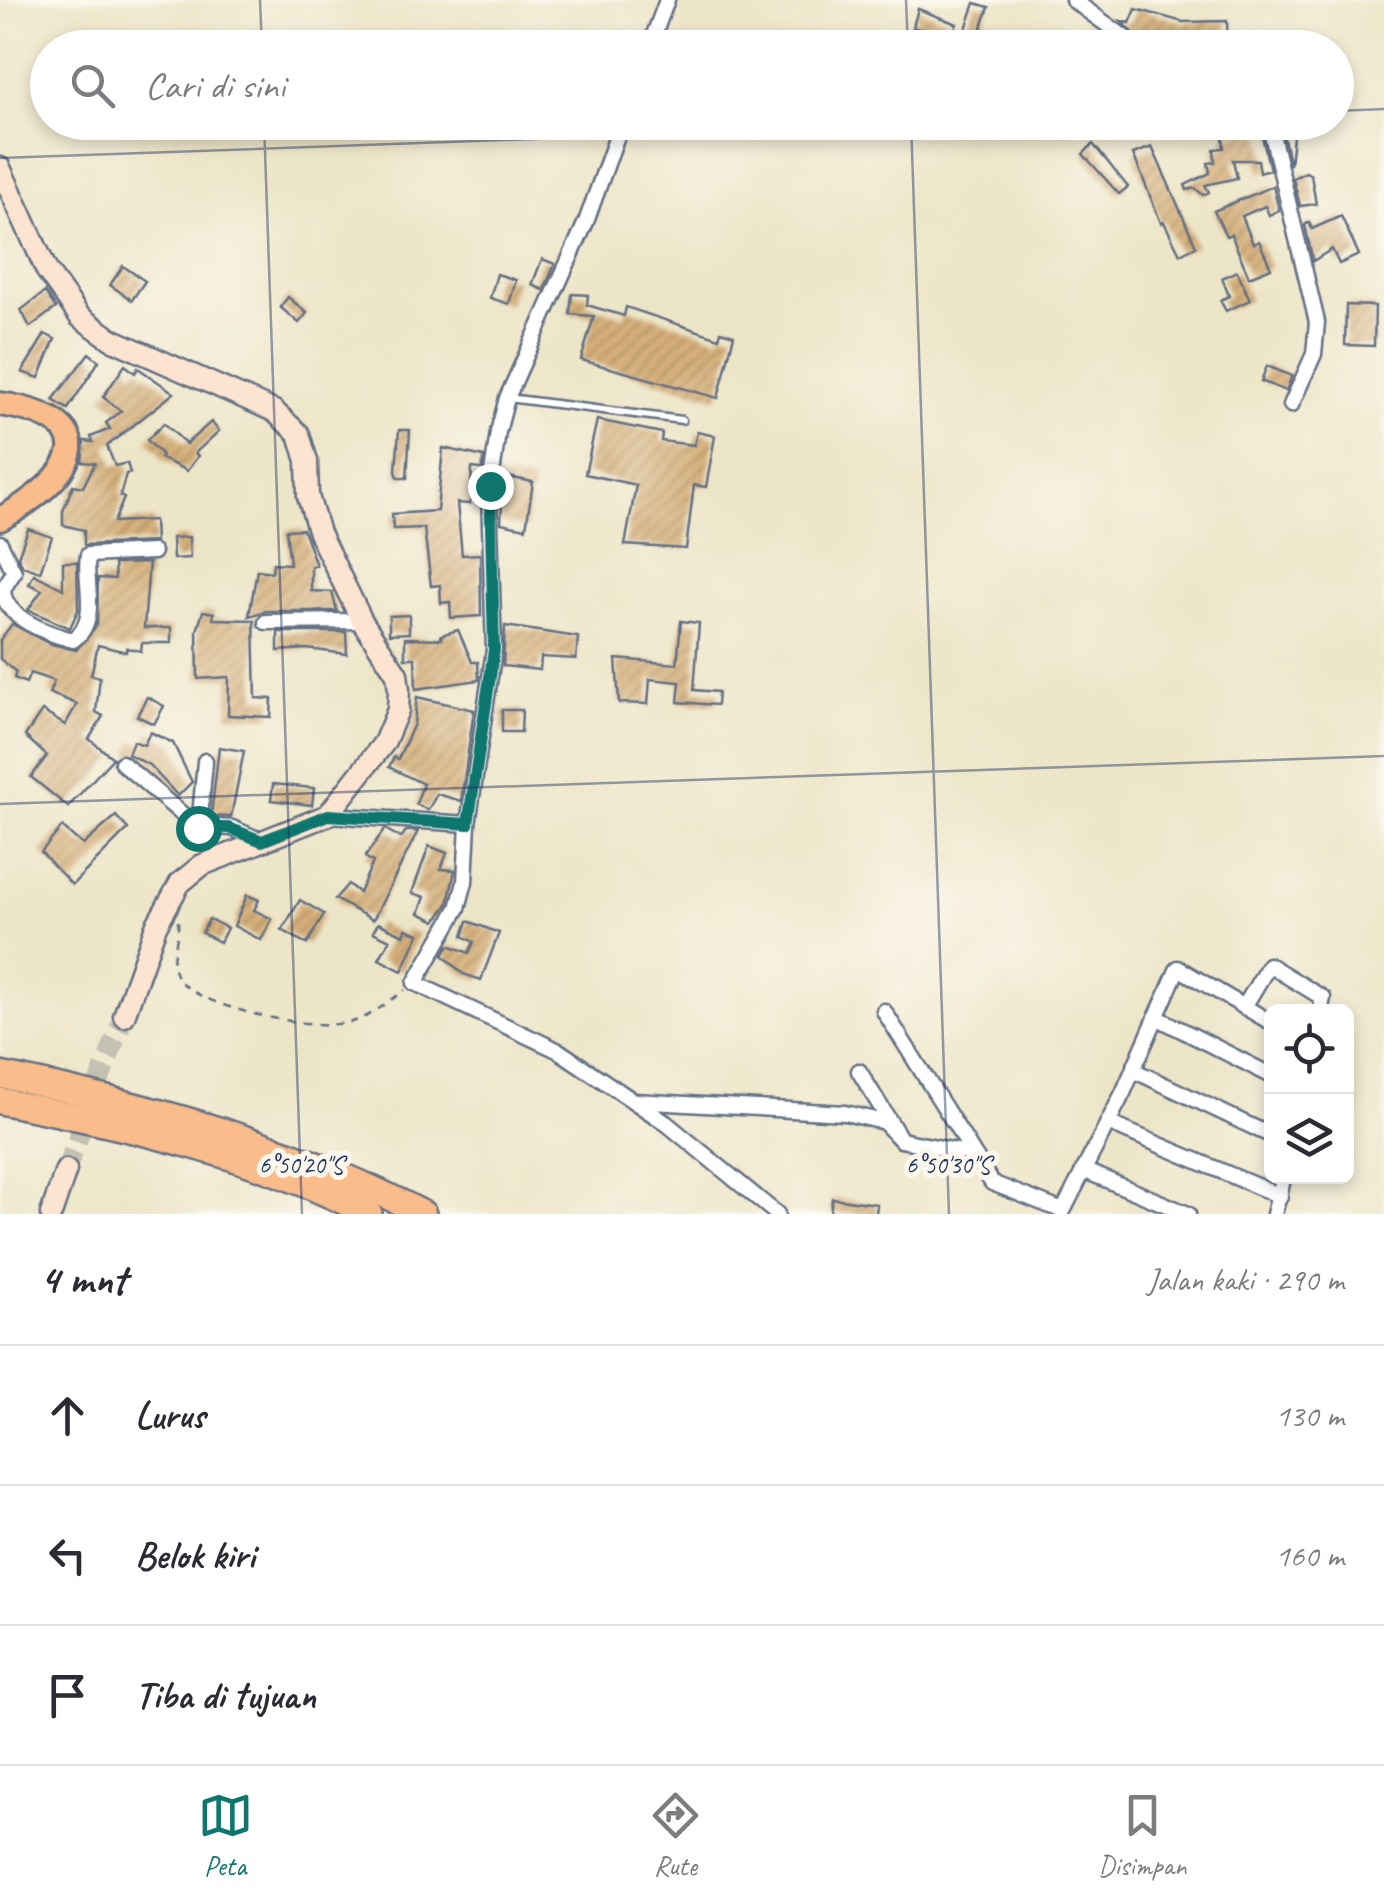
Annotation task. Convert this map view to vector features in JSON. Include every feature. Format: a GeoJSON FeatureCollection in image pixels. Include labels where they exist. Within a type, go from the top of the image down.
{"type":"FeatureCollection","features":[{"type":"Feature","properties":{"kind":"highway"},"geometry":{"type":"LineString","coordinates":[[0,1075],[118,1099],[248,1138],[359,1180],[423,1214]]}},
{"type":"Feature","properties":{"kind":"highway"},"geometry":{"type":"LineString","coordinates":[[0,1101],[112,1124],[240,1162],[368,1214]]}},
{"type":"Feature","properties":{"kind":"main road"},"geometry":{"type":"LineString","coordinates":[[1,171],[47,271],[80,316],[111,339],[291,424],[305,446],[312,512],[362,621],[397,674],[398,710],[384,743],[328,815],[202,865],[166,904],[124,1016]]}},
{"type":"Feature","properties":{"kind":"main road"},"geometry":{"type":"LineString","coordinates":[[0,404],[49,414],[60,421],[69,443],[64,467],[54,481],[0,518]]}},
{"type":"Feature","properties":{"kind":"main road"},"geometry":{"type":"LineString","coordinates":[[52,1214],[66,1170]]}},
{"type":"Feature","properties":{"kind":"street"},"geometry":{"type":"LineString","coordinates":[[655,30],[666,0]]}},
{"type":"Feature","properties":{"kind":"street"},"geometry":{"type":"LineString","coordinates":[[1072,0],[1114,30]]}},
{"type":"Feature","properties":{"kind":"street"},"geometry":{"type":"LineString","coordinates":[[616,140],[586,222],[507,398],[490,486],[493,664],[468,824],[467,869],[458,908],[415,984],[559,1051],[633,1101],[777,1214]]}},
{"type":"Feature","properties":{"kind":"street"},"geometry":{"type":"LineString","coordinates":[[1274,140],[1317,322],[1314,354],[1291,405]]}},
{"type":"Feature","properties":{"kind":"street"},"geometry":{"type":"LineString","coordinates":[[0,543],[14,572],[3,589],[6,603],[39,630],[73,640],[80,635],[88,614],[88,555],[153,552]]}},
{"type":"Feature","properties":{"kind":"street"},"geometry":{"type":"LineString","coordinates":[[266,622],[362,621]]}},
{"type":"Feature","properties":{"kind":"street"},"geometry":{"type":"LineString","coordinates":[[198,828],[204,760]]}},
{"type":"Feature","properties":{"kind":"street"},"geometry":{"type":"LineString","coordinates":[[122,763],[198,828],[229,828],[262,841]]}},
{"type":"Feature","properties":{"kind":"street"},"geometry":{"type":"LineString","coordinates":[[328,815],[468,824]]}},
{"type":"Feature","properties":{"kind":"street"},"geometry":{"type":"LineString","coordinates":[[1244,1007],[1268,965],[1323,998],[1322,1004]]}},
{"type":"Feature","properties":{"kind":"street"},"geometry":{"type":"LineString","coordinates":[[884,1011],[992,1183],[1065,1212],[1178,968],[1264,1018]]}},
{"type":"Feature","properties":{"kind":"street"},"geometry":{"type":"LineString","coordinates":[[1156,1017],[1264,1072]]}},
{"type":"Feature","properties":{"kind":"street"},"geometry":{"type":"LineString","coordinates":[[1133,1070],[1264,1132]]}},
{"type":"Feature","properties":{"kind":"street"},"geometry":{"type":"LineString","coordinates":[[859,1071],[902,1140]]}},
{"type":"Feature","properties":{"kind":"street"},"geometry":{"type":"LineString","coordinates":[[633,1101],[845,1113],[884,1122],[902,1140],[972,1154]]}},
{"type":"Feature","properties":{"kind":"street"},"geometry":{"type":"LineString","coordinates":[[1108,1123],[1280,1196]]}},
{"type":"Feature","properties":{"kind":"street"},"geometry":{"type":"LineString","coordinates":[[1083,1170],[1188,1214]]}},
{"type":"Feature","properties":{"kind":"street"},"geometry":{"type":"LineString","coordinates":[[1274,1214],[1282,1184]]}},
{"type":"Feature","properties":{"kind":"lane"},"geometry":{"type":"LineString","coordinates":[[507,398],[682,420]]}},
{"type":"Feature","properties":{"kind":"path"},"geometry":{"type":"LineString","coordinates":[[166,904],[179,927],[173,965],[184,986],[196,995],[268,1016],[333,1026],[363,1018],[415,984]]}},
{"type":"Feature","properties":{"kind":"building"},"geometry":{"type":"Polygon","coordinates":[[[975,3],[989,7],[981,30],[965,30],[975,3]]]}},
{"type":"Feature","properties":{"kind":"building"},"geometry":{"type":"Polygon","coordinates":[[[918,9],[957,24],[954,30],[913,27],[918,9]]]}},
{"type":"Feature","properties":{"kind":"building"},"geometry":{"type":"Polygon","coordinates":[[[1136,9],[1183,22],[1227,21],[1227,30],[1130,30],[1121,21],[1130,23],[1136,9]]]}},
{"type":"Feature","properties":{"kind":"building"},"geometry":{"type":"Polygon","coordinates":[[[1223,140],[1263,140],[1270,170],[1260,173],[1258,160],[1233,160],[1237,178],[1205,185],[1209,192],[1203,195],[1195,188],[1187,190],[1185,185],[1210,173],[1208,163],[1215,162],[1214,149],[1224,148],[1223,140]]]}},
{"type":"Feature","properties":{"kind":"building"},"geometry":{"type":"Polygon","coordinates":[[[1284,140],[1293,140],[1290,165],[1284,140]]]}},
{"type":"Feature","properties":{"kind":"building"},"geometry":{"type":"Polygon","coordinates":[[[1093,144],[1128,187],[1119,194],[1083,154],[1093,144]]]}},
{"type":"Feature","properties":{"kind":"building"},"geometry":{"type":"Polygon","coordinates":[[[1152,147],[1196,246],[1180,254],[1164,222],[1161,223],[1133,154],[1152,147]]]}},
{"type":"Feature","properties":{"kind":"building"},"geometry":{"type":"Polygon","coordinates":[[[1306,172],[1311,175],[1316,204],[1300,206],[1293,178],[1306,172]]]}},
{"type":"Feature","properties":{"kind":"building"},"geometry":{"type":"Polygon","coordinates":[[[1273,186],[1279,210],[1269,215],[1265,206],[1242,216],[1253,244],[1259,241],[1271,268],[1249,277],[1231,234],[1226,236],[1214,211],[1273,186]]]}},
{"type":"Feature","properties":{"kind":"building"},"geometry":{"type":"Polygon","coordinates":[[[1341,216],[1359,255],[1339,264],[1332,249],[1313,261],[1305,225],[1309,222],[1312,229],[1341,216]]]}},
{"type":"Feature","properties":{"kind":"building"},"geometry":{"type":"Polygon","coordinates":[[[542,259],[555,264],[544,290],[532,285],[542,259]]]}},
{"type":"Feature","properties":{"kind":"building"},"geometry":{"type":"Polygon","coordinates":[[[123,266],[145,281],[132,300],[110,285],[123,266]]]}},
{"type":"Feature","properties":{"kind":"building"},"geometry":{"type":"Polygon","coordinates":[[[1237,271],[1250,300],[1226,311],[1220,300],[1229,296],[1222,278],[1237,271]]]}},
{"type":"Feature","properties":{"kind":"building"},"geometry":{"type":"Polygon","coordinates":[[[497,274],[516,280],[509,304],[490,298],[497,274]]]}},
{"type":"Feature","properties":{"kind":"building"},"geometry":{"type":"Polygon","coordinates":[[[45,292],[56,308],[30,327],[21,310],[45,292]]]}},
{"type":"Feature","properties":{"kind":"building"},"geometry":{"type":"Polygon","coordinates":[[[572,294],[588,295],[587,305],[624,316],[626,307],[719,338],[721,331],[734,335],[718,398],[581,360],[594,316],[570,314],[572,294]]]}},
{"type":"Feature","properties":{"kind":"building"},"geometry":{"type":"Polygon","coordinates":[[[288,297],[307,313],[299,323],[280,307],[288,297]]]}},
{"type":"Feature","properties":{"kind":"building"},"geometry":{"type":"Polygon","coordinates":[[[1346,305],[1375,306],[1374,346],[1345,345],[1346,305]]]}},
{"type":"Feature","properties":{"kind":"building"},"geometry":{"type":"Polygon","coordinates":[[[45,334],[55,339],[39,378],[22,372],[45,334]]]}},
{"type":"Feature","properties":{"kind":"building"},"geometry":{"type":"Polygon","coordinates":[[[89,353],[99,361],[68,409],[53,400],[89,353]]]}},
{"type":"Feature","properties":{"kind":"building"},"geometry":{"type":"Polygon","coordinates":[[[125,365],[135,373],[138,368],[174,393],[107,446],[115,466],[127,463],[130,473],[126,474],[120,496],[124,498],[114,522],[154,520],[155,542],[84,545],[84,530],[63,525],[63,511],[73,485],[83,487],[95,463],[82,462],[84,441],[93,442],[91,437],[110,429],[106,423],[121,411],[103,397],[125,365]]]}},
{"type":"Feature","properties":{"kind":"building"},"geometry":{"type":"Polygon","coordinates":[[[1267,366],[1292,376],[1286,391],[1261,381],[1267,366]]]}},
{"type":"Feature","properties":{"kind":"building"},"geometry":{"type":"Polygon","coordinates":[[[597,420],[662,433],[661,441],[694,445],[697,432],[715,436],[706,487],[694,485],[686,549],[625,545],[636,485],[585,474],[597,420]]]}},
{"type":"Feature","properties":{"kind":"building"},"geometry":{"type":"Polygon","coordinates":[[[211,422],[219,431],[195,453],[198,456],[187,471],[160,458],[162,455],[147,440],[164,423],[186,444],[211,422]]]}},
{"type":"Feature","properties":{"kind":"building"},"geometry":{"type":"Polygon","coordinates":[[[399,430],[410,430],[407,478],[398,478],[396,471],[399,430]]]}},
{"type":"Feature","properties":{"kind":"building"},"geometry":{"type":"Polygon","coordinates":[[[443,448],[484,457],[482,469],[472,468],[470,504],[457,503],[462,555],[480,554],[481,616],[451,618],[450,602],[441,603],[440,585],[431,586],[424,528],[393,529],[392,514],[437,511],[443,448]]]}},
{"type":"Feature","properties":{"kind":"building"},"geometry":{"type":"Polygon","coordinates":[[[503,476],[533,482],[526,528],[501,523],[503,476]]]}},
{"type":"Feature","properties":{"kind":"building"},"geometry":{"type":"Polygon","coordinates":[[[28,529],[52,537],[40,572],[23,566],[18,557],[28,529]]]}},
{"type":"Feature","properties":{"kind":"building"},"geometry":{"type":"Polygon","coordinates":[[[303,529],[316,565],[311,566],[311,591],[332,592],[337,611],[266,611],[249,616],[257,570],[272,572],[273,563],[290,564],[286,530],[303,529]]]}},
{"type":"Feature","properties":{"kind":"building"},"geometry":{"type":"Polygon","coordinates":[[[189,537],[190,558],[173,559],[172,538],[189,537]]]}},
{"type":"Feature","properties":{"kind":"building"},"geometry":{"type":"Polygon","coordinates":[[[63,562],[77,562],[78,610],[70,628],[28,610],[42,590],[29,584],[34,574],[63,589],[63,562]]]}},
{"type":"Feature","properties":{"kind":"building"},"geometry":{"type":"Polygon","coordinates":[[[149,563],[144,628],[171,628],[171,643],[142,643],[141,651],[127,648],[126,652],[98,645],[91,675],[100,677],[96,712],[103,716],[89,739],[113,758],[68,807],[31,777],[47,756],[25,736],[42,711],[65,725],[77,704],[49,693],[54,681],[30,673],[26,683],[14,678],[16,672],[0,659],[0,640],[12,624],[48,643],[76,650],[97,625],[98,578],[115,579],[114,564],[149,563]]]}},
{"type":"Feature","properties":{"kind":"building"},"geometry":{"type":"Polygon","coordinates":[[[203,611],[214,613],[213,619],[254,620],[256,698],[272,699],[271,717],[228,715],[229,677],[198,679],[197,631],[203,611]]]}},
{"type":"Feature","properties":{"kind":"building"},"geometry":{"type":"Polygon","coordinates":[[[409,615],[409,633],[389,634],[389,616],[409,615]]]}},
{"type":"Feature","properties":{"kind":"building"},"geometry":{"type":"Polygon","coordinates":[[[681,621],[699,623],[694,690],[718,692],[717,705],[678,702],[680,682],[650,679],[648,704],[619,703],[616,659],[677,664],[681,621]]]}},
{"type":"Feature","properties":{"kind":"building"},"geometry":{"type":"Polygon","coordinates":[[[505,626],[578,637],[576,659],[541,657],[540,670],[503,666],[505,626]]]}},
{"type":"Feature","properties":{"kind":"building"},"geometry":{"type":"Polygon","coordinates":[[[458,630],[472,662],[478,662],[479,680],[416,689],[415,658],[405,658],[405,638],[442,639],[441,635],[458,630]]]}},
{"type":"Feature","properties":{"kind":"building"},"geometry":{"type":"Polygon","coordinates":[[[278,632],[346,632],[347,654],[307,649],[278,651],[278,632]]]}},
{"type":"Feature","properties":{"kind":"building"},"geometry":{"type":"Polygon","coordinates":[[[147,697],[164,706],[154,724],[137,716],[147,697]]]}},
{"type":"Feature","properties":{"kind":"building"},"geometry":{"type":"Polygon","coordinates":[[[417,697],[474,710],[461,801],[437,794],[428,810],[416,804],[423,784],[389,767],[394,757],[398,759],[414,724],[417,697]]]}},
{"type":"Feature","properties":{"kind":"building"},"geometry":{"type":"Polygon","coordinates":[[[502,710],[522,710],[521,732],[502,732],[502,710]]]}},
{"type":"Feature","properties":{"kind":"building"},"geometry":{"type":"Polygon","coordinates":[[[150,732],[173,743],[192,782],[178,796],[149,765],[128,754],[133,741],[144,745],[150,732]]]}},
{"type":"Feature","properties":{"kind":"building"},"geometry":{"type":"Polygon","coordinates":[[[219,747],[244,751],[231,817],[211,816],[219,747]]]}},
{"type":"Feature","properties":{"kind":"building"},"geometry":{"type":"Polygon","coordinates":[[[273,784],[314,788],[312,805],[271,800],[273,784]]]}},
{"type":"Feature","properties":{"kind":"building"},"geometry":{"type":"Polygon","coordinates":[[[116,816],[128,829],[72,885],[41,852],[62,827],[83,845],[116,816]]]}},
{"type":"Feature","properties":{"kind":"building"},"geometry":{"type":"Polygon","coordinates":[[[385,829],[401,838],[406,831],[418,831],[373,920],[335,899],[348,884],[359,893],[373,862],[365,857],[385,829]]]}},
{"type":"Feature","properties":{"kind":"building"},"geometry":{"type":"Polygon","coordinates":[[[429,846],[447,853],[441,869],[455,870],[448,904],[436,921],[419,913],[425,897],[412,893],[429,846]]]}},
{"type":"Feature","properties":{"kind":"building"},"geometry":{"type":"Polygon","coordinates":[[[247,895],[259,900],[254,910],[272,919],[261,940],[234,926],[247,895]]]}},
{"type":"Feature","properties":{"kind":"building"},"geometry":{"type":"Polygon","coordinates":[[[300,900],[324,914],[307,944],[282,930],[300,900]]]}},
{"type":"Feature","properties":{"kind":"building"},"geometry":{"type":"Polygon","coordinates":[[[209,919],[227,928],[220,942],[202,933],[209,919]]]}},
{"type":"Feature","properties":{"kind":"building"},"geometry":{"type":"Polygon","coordinates":[[[468,921],[499,933],[481,980],[463,974],[443,955],[449,945],[469,953],[474,942],[463,936],[468,921]]]}},
{"type":"Feature","properties":{"kind":"building"},"geometry":{"type":"Polygon","coordinates":[[[378,923],[404,935],[406,929],[419,934],[402,971],[379,959],[390,940],[373,932],[378,923]]]}},
{"type":"Feature","properties":{"kind":"building"},"geometry":{"type":"Polygon","coordinates":[[[832,1198],[877,1204],[876,1214],[830,1214],[832,1198]]]}},
{"type":"Feature","properties":{"kind":"tunnel"},"geometry":{"type":"LineString","coordinates":[[66,1170],[124,1016]]}},
{"type":"Feature","properties":{"kind":"route"},"geometry":{"type":"LineString","coordinates":[[198,828],[229,828],[262,841],[328,815],[468,824],[494,650],[490,486]]}}]}
